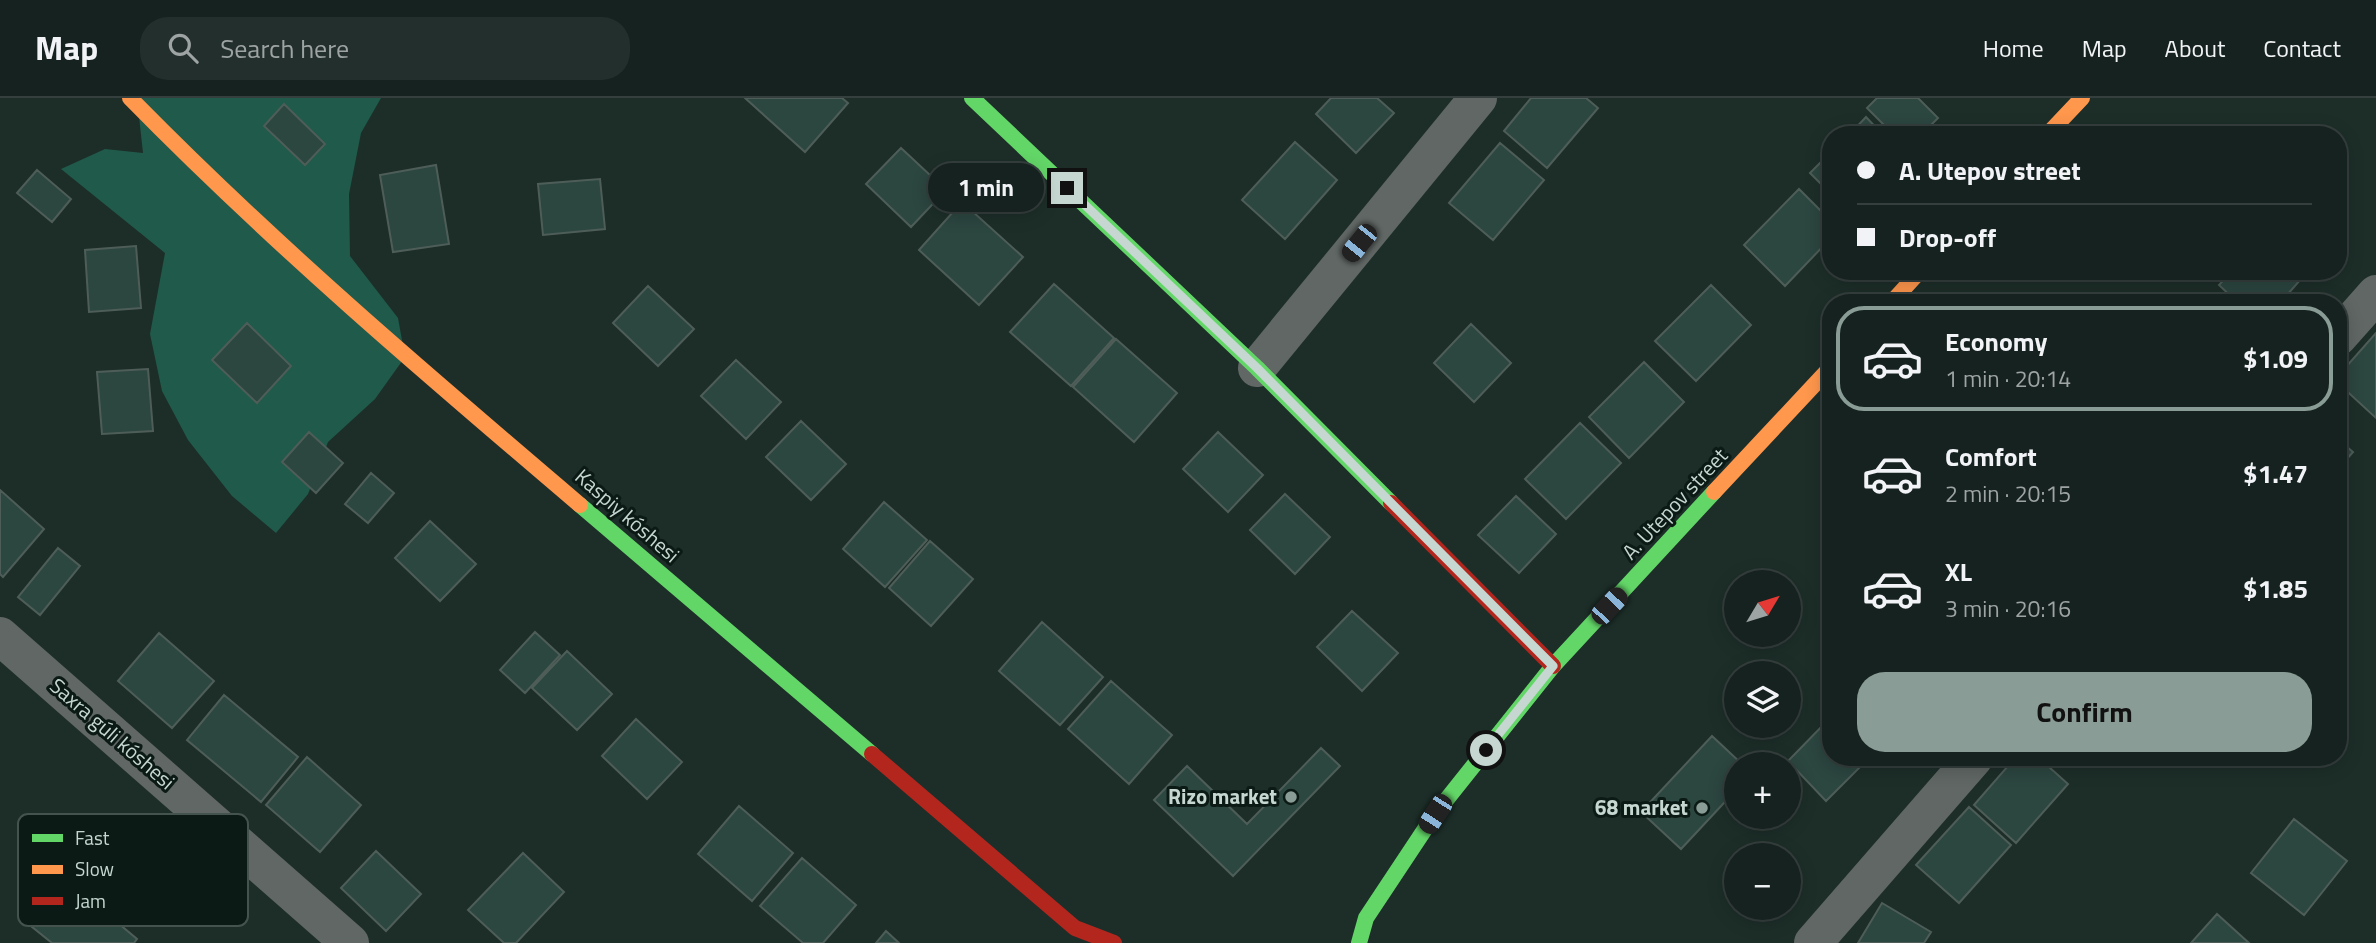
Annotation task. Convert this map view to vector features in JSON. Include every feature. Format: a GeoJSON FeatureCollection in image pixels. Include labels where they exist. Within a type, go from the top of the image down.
{"type":"FeatureCollection","features":[{"type":"Feature","properties":{"kind":"street","name":"Kaspiy kóshesi"},"geometry":{"type":"LineString","coordinates":[[130,98],[355,313],[1075,928],[1114,943]]}},
{"type":"Feature","properties":{"kind":"street"},"geometry":{"type":"LineString","coordinates":[[972,98],[1257,368],[1553,666]]}},
{"type":"Feature","properties":{"kind":"street"},"geometry":{"type":"LineString","coordinates":[[1257,368],[1478,98]]}},
{"type":"Feature","properties":{"kind":"street"},"geometry":{"type":"LineString","coordinates":[[2055,126],[2081,98]]}},
{"type":"Feature","properties":{"kind":"street"},"geometry":{"type":"LineString","coordinates":[[1899,294],[1912,280]]}},
{"type":"Feature","properties":{"kind":"street"},"geometry":{"type":"LineString","coordinates":[[2347,327],[2376,293]]}},
{"type":"Feature","properties":{"kind":"street","name":"A. Utepov street"},"geometry":{"type":"LineString","coordinates":[[1359,943],[1366,918],[1435,814],[1553,666],[1822,377]]}},
{"type":"Feature","properties":{"kind":"street","name":"Saxra gúli kóshesi"},"geometry":{"type":"LineString","coordinates":[[0,636],[203,814]]}},
{"type":"Feature","properties":{"kind":"street"},"geometry":{"type":"LineString","coordinates":[[1814,943],[1967,766]]}},
{"type":"Feature","properties":{"kind":"street","name":"Saxra gúli kóshesi"},"geometry":{"type":"LineString","coordinates":[[248,854],[350,943]]}},
{"type":"Feature","properties":{"kind":"green space"},"geometry":{"type":"Polygon","coordinates":[[[137,98],[381,98],[361,133],[349,194],[350,256],[398,318],[405,357],[375,399],[328,442],[308,494],[276,533],[232,496],[188,440],[162,391],[150,334],[165,253],[61,169],[105,149],[143,153],[137,98]]]}},
{"type":"Feature","properties":{"kind":"building"},"geometry":{"type":"Polygon","coordinates":[[[745,98],[842,98],[848,103],[805,152],[745,98]]]}},
{"type":"Feature","properties":{"kind":"building"},"geometry":{"type":"Polygon","coordinates":[[[1331,98],[1377,98],[1394,113],[1356,153],[1316,114],[1331,98]]]}},
{"type":"Feature","properties":{"kind":"building"},"geometry":{"type":"Polygon","coordinates":[[[1531,98],[1586,98],[1598,108],[1547,168],[1504,131],[1531,98]]]}},
{"type":"Feature","properties":{"kind":"building"},"geometry":{"type":"Polygon","coordinates":[[[1877,98],[1918,98],[1938,118],[1930,126],[1885,126],[1867,108],[1877,98]]]}},
{"type":"Feature","properties":{"kind":"building"},"geometry":{"type":"Polygon","coordinates":[[[284,104],[325,144],[305,165],[264,126],[284,104]]]}},
{"type":"Feature","properties":{"kind":"building"},"geometry":{"type":"Polygon","coordinates":[[[1866,117],[1874,126],[1858,126],[1866,117]]]}},
{"type":"Feature","properties":{"kind":"building"},"geometry":{"type":"Polygon","coordinates":[[[1295,142],[1337,180],[1285,239],[1242,200],[1295,142]]]}},
{"type":"Feature","properties":{"kind":"building"},"geometry":{"type":"Polygon","coordinates":[[[1500,143],[1544,180],[1493,240],[1449,203],[1500,143]]]}},
{"type":"Feature","properties":{"kind":"building"},"geometry":{"type":"Polygon","coordinates":[[[901,148],[946,190],[911,227],[866,184],[901,148]]]}},
{"type":"Feature","properties":{"kind":"building"},"geometry":{"type":"Polygon","coordinates":[[[1822,161],[1822,185],[1810,173],[1822,161]]]}},
{"type":"Feature","properties":{"kind":"building"},"geometry":{"type":"Polygon","coordinates":[[[436,165],[449,244],[393,252],[380,175],[436,165]]]}},
{"type":"Feature","properties":{"kind":"building"},"geometry":{"type":"Polygon","coordinates":[[[37,170],[71,199],[52,222],[17,193],[37,170]]]}},
{"type":"Feature","properties":{"kind":"building"},"geometry":{"type":"Polygon","coordinates":[[[600,179],[605,229],[543,235],[538,184],[600,179]]]}},
{"type":"Feature","properties":{"kind":"building"},"geometry":{"type":"Polygon","coordinates":[[[1799,189],[1822,212],[1822,247],[1785,286],[1744,245],[1799,189]]]}},
{"type":"Feature","properties":{"kind":"building"},"geometry":{"type":"Polygon","coordinates":[[[962,202],[1023,257],[979,305],[919,250],[962,202]]]}},
{"type":"Feature","properties":{"kind":"building"},"geometry":{"type":"Polygon","coordinates":[[[136,246],[141,308],[89,312],[85,250],[136,246]]]}},
{"type":"Feature","properties":{"kind":"building"},"geometry":{"type":"Polygon","coordinates":[[[2224,280],[2300,280],[2288,294],[2228,294],[2219,285],[2224,280]]]}},
{"type":"Feature","properties":{"kind":"building"},"geometry":{"type":"Polygon","coordinates":[[[1054,284],[1114,338],[1071,386],[1010,332],[1054,284]]]}},
{"type":"Feature","properties":{"kind":"building"},"geometry":{"type":"Polygon","coordinates":[[[1711,285],[1751,325],[1696,381],[1655,341],[1711,285]]]}},
{"type":"Feature","properties":{"kind":"building"},"geometry":{"type":"Polygon","coordinates":[[[648,286],[694,329],[658,366],[613,323],[648,286]]]}},
{"type":"Feature","properties":{"kind":"building"},"geometry":{"type":"Polygon","coordinates":[[[247,323],[291,366],[257,403],[212,360],[247,323]]]}},
{"type":"Feature","properties":{"kind":"building"},"geometry":{"type":"Polygon","coordinates":[[[1471,324],[1511,363],[1474,402],[1434,363],[1471,324]]]}},
{"type":"Feature","properties":{"kind":"building"},"geometry":{"type":"Polygon","coordinates":[[[2376,333],[2376,418],[2347,391],[2347,366],[2376,333]]]}},
{"type":"Feature","properties":{"kind":"building"},"geometry":{"type":"Polygon","coordinates":[[[1116,339],[1177,393],[1134,442],[1073,387],[1116,339]]]}},
{"type":"Feature","properties":{"kind":"building"},"geometry":{"type":"Polygon","coordinates":[[[736,360],[781,402],[746,439],[701,396],[736,360]]]}},
{"type":"Feature","properties":{"kind":"building"},"geometry":{"type":"Polygon","coordinates":[[[1644,362],[1684,402],[1629,458],[1589,417],[1644,362]]]}},
{"type":"Feature","properties":{"kind":"building"},"geometry":{"type":"Polygon","coordinates":[[[148,369],[153,431],[102,434],[97,372],[148,369]]]}},
{"type":"Feature","properties":{"kind":"building"},"geometry":{"type":"Polygon","coordinates":[[[801,421],[846,464],[811,500],[766,457],[801,421]]]}},
{"type":"Feature","properties":{"kind":"building"},"geometry":{"type":"Polygon","coordinates":[[[1580,423],[1621,463],[1566,519],[1525,479],[1580,423]]]}},
{"type":"Feature","properties":{"kind":"building"},"geometry":{"type":"Polygon","coordinates":[[[309,432],[343,463],[316,493],[282,462],[309,432]]]}},
{"type":"Feature","properties":{"kind":"building"},"geometry":{"type":"Polygon","coordinates":[[[1218,432],[1263,475],[1228,512],[1183,469],[1218,432]]]}},
{"type":"Feature","properties":{"kind":"building"},"geometry":{"type":"Polygon","coordinates":[[[2347,447],[2353,452],[2347,459],[2347,447]]]}},
{"type":"Feature","properties":{"kind":"building"},"geometry":{"type":"Polygon","coordinates":[[[371,473],[394,493],[368,523],[345,504],[371,473]]]}},
{"type":"Feature","properties":{"kind":"building"},"geometry":{"type":"Polygon","coordinates":[[[0,490],[44,529],[3,577],[0,574],[0,490]]]}},
{"type":"Feature","properties":{"kind":"building"},"geometry":{"type":"Polygon","coordinates":[[[1285,494],[1330,537],[1295,574],[1250,530],[1285,494]]]}},
{"type":"Feature","properties":{"kind":"building"},"geometry":{"type":"Polygon","coordinates":[[[1516,496],[1556,534],[1519,573],[1478,535],[1516,496]]]}},
{"type":"Feature","properties":{"kind":"building"},"geometry":{"type":"Polygon","coordinates":[[[884,502],[927,540],[885,587],[843,549],[884,502]]]}},
{"type":"Feature","properties":{"kind":"building"},"geometry":{"type":"Polygon","coordinates":[[[430,521],[476,564],[440,601],[395,558],[430,521]]]}},
{"type":"Feature","properties":{"kind":"building"},"geometry":{"type":"Polygon","coordinates":[[[930,541],[973,579],[931,626],[889,588],[930,541]]]}},
{"type":"Feature","properties":{"kind":"building"},"geometry":{"type":"Polygon","coordinates":[[[58,548],[80,566],[40,615],[18,597],[58,548]]]}},
{"type":"Feature","properties":{"kind":"building"},"geometry":{"type":"Polygon","coordinates":[[[1352,611],[1398,653],[1362,691],[1317,647],[1352,611]]]}},
{"type":"Feature","properties":{"kind":"building"},"geometry":{"type":"Polygon","coordinates":[[[1042,622],[1103,677],[1060,725],[999,671],[1042,622]]]}},
{"type":"Feature","properties":{"kind":"building"},"geometry":{"type":"Polygon","coordinates":[[[535,632],[560,655],[525,693],[500,670],[535,632]]]}},
{"type":"Feature","properties":{"kind":"building"},"geometry":{"type":"Polygon","coordinates":[[[159,633],[214,681],[172,728],[118,681],[159,633]]]}},
{"type":"Feature","properties":{"kind":"building"},"geometry":{"type":"Polygon","coordinates":[[[567,651],[612,694],[577,730],[532,688],[567,651]]]}},
{"type":"Feature","properties":{"kind":"building"},"geometry":{"type":"Polygon","coordinates":[[[1111,681],[1172,735],[1129,784],[1068,729],[1111,681]]]}},
{"type":"Feature","properties":{"kind":"building"},"geometry":{"type":"Polygon","coordinates":[[[224,695],[298,757],[261,802],[187,740],[224,695]]]}},
{"type":"Feature","properties":{"kind":"building"},"geometry":{"type":"Polygon","coordinates":[[[636,719],[682,762],[647,799],[602,756],[636,719]]]}},
{"type":"Feature","properties":{"kind":"building"},"geometry":{"type":"Polygon","coordinates":[[[1822,726],[1822,766],[1861,766],[1826,801],[1801,775],[1801,752],[1797,752],[1822,726]]]}},
{"type":"Feature","properties":{"kind":"building"},"geometry":{"type":"Polygon","coordinates":[[[1712,736],[1729,752],[1724,752],[1724,803],[1681,849],[1641,812],[1712,736]]]}},
{"type":"Feature","properties":{"kind":"building"},"geometry":{"type":"Polygon","coordinates":[[[1321,748],[1340,766],[1233,876],[1154,800],[1187,766],[1247,824],[1321,748]]]}},
{"type":"Feature","properties":{"kind":"building"},"geometry":{"type":"Polygon","coordinates":[[[307,757],[361,805],[320,852],[266,805],[307,757]]]}},
{"type":"Feature","properties":{"kind":"building"},"geometry":{"type":"Polygon","coordinates":[[[2008,766],[2048,766],[2068,784],[2016,843],[1974,805],[2008,766]]]}},
{"type":"Feature","properties":{"kind":"building"},"geometry":{"type":"Polygon","coordinates":[[[739,806],[793,853],[752,901],[698,854],[739,806]]]}},
{"type":"Feature","properties":{"kind":"building"},"geometry":{"type":"Polygon","coordinates":[[[1969,807],[2011,845],[1959,903],[1916,865],[1969,807]]]}},
{"type":"Feature","properties":{"kind":"building"},"geometry":{"type":"Polygon","coordinates":[[[2294,819],[2347,861],[2304,915],[2251,873],[2294,819]]]}},
{"type":"Feature","properties":{"kind":"building"},"geometry":{"type":"Polygon","coordinates":[[[376,851],[421,894],[386,931],[341,888],[376,851]]]}},
{"type":"Feature","properties":{"kind":"building"},"geometry":{"type":"Polygon","coordinates":[[[523,853],[564,892],[516,943],[504,943],[468,910],[523,853]]]}},
{"type":"Feature","properties":{"kind":"building"},"geometry":{"type":"Polygon","coordinates":[[[802,858],[856,905],[823,943],[803,943],[760,906],[802,858]]]}},
{"type":"Feature","properties":{"kind":"building"},"geometry":{"type":"Polygon","coordinates":[[[1882,903],[1931,932],[1924,943],[1858,943],[1882,903]]]}},
{"type":"Feature","properties":{"kind":"building"},"geometry":{"type":"Polygon","coordinates":[[[2217,914],[2249,943],[2191,943],[2217,914]]]}},
{"type":"Feature","properties":{"kind":"building"},"geometry":{"type":"Polygon","coordinates":[[[31,926],[121,926],[137,939],[134,943],[52,943],[31,926]]]}},
{"type":"Feature","properties":{"kind":"building"},"geometry":{"type":"Polygon","coordinates":[[[886,931],[899,943],[876,943],[886,931]]]}},
{"type":"Feature","properties":{"kind":"traffic: fast"},"geometry":{"type":"LineString","coordinates":[[972,98],[1257,368],[1391,503]]}},
{"type":"Feature","properties":{"kind":"traffic: fast"},"geometry":{"type":"LineString","coordinates":[[1359,943],[1366,918],[1435,814],[1553,666],[1714,492]]}},
{"type":"Feature","properties":{"kind":"traffic: fast"},"geometry":{"type":"LineString","coordinates":[[580,505],[872,754]]}},
{"type":"Feature","properties":{"kind":"traffic: slow"},"geometry":{"type":"LineString","coordinates":[[130,98],[294,256],[580,505]]}},
{"type":"Feature","properties":{"kind":"traffic: slow"},"geometry":{"type":"LineString","coordinates":[[2056,126],[2082,98]]}},
{"type":"Feature","properties":{"kind":"traffic: slow"},"geometry":{"type":"LineString","coordinates":[[1899,294],[1912,280]]}},
{"type":"Feature","properties":{"kind":"traffic: slow"},"geometry":{"type":"LineString","coordinates":[[1714,492],[1822,377]]}},
{"type":"Feature","properties":{"kind":"traffic: jam"},"geometry":{"type":"LineString","coordinates":[[1391,503],[1553,666]]}},
{"type":"Feature","properties":{"kind":"traffic: jam"},"geometry":{"type":"LineString","coordinates":[[872,754],[1075,928],[1114,943]]}},
{"type":"Feature","properties":{"kind":"place","name":"Rizo market"},"geometry":{"type":"Point","coordinates":[1291,797]}},
{"type":"Feature","properties":{"kind":"place","name":"68 market"},"geometry":{"type":"Point","coordinates":[1702,808]}},
{"type":"Feature","properties":{"kind":"route"},"geometry":{"type":"LineString","coordinates":[[1067,188],[1257,368],[1553,666],[1486,750]]}}]}
